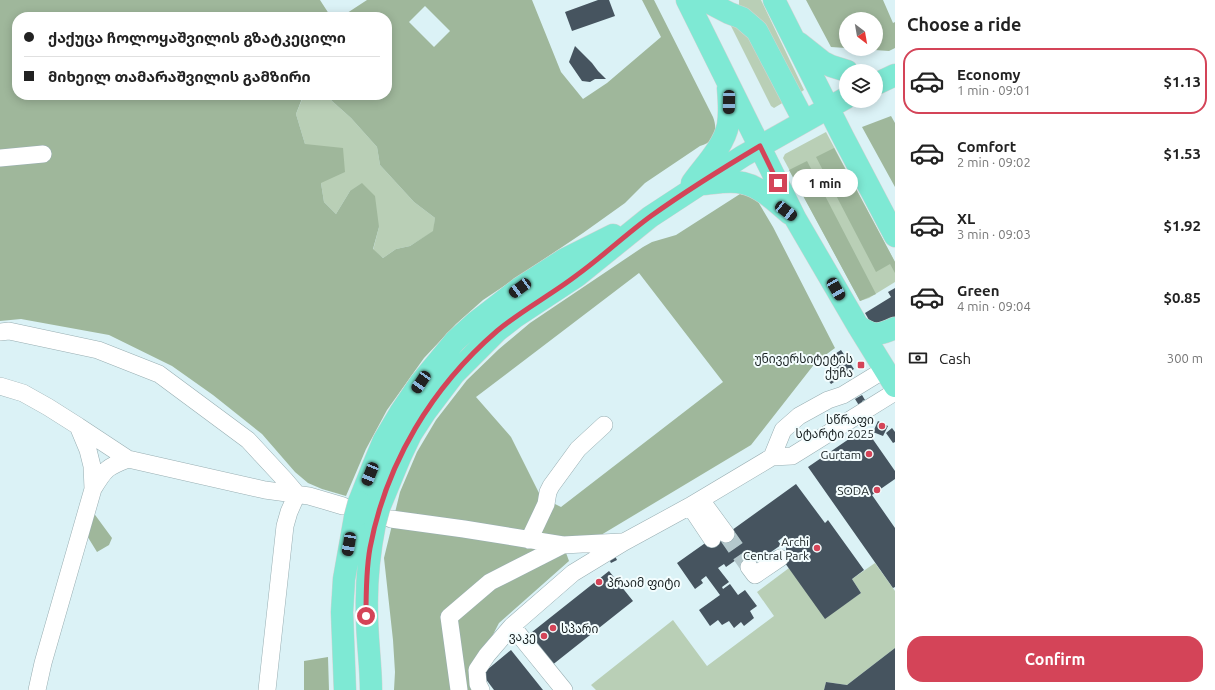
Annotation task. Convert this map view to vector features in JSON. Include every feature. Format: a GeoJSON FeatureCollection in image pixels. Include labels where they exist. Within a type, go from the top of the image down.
{"type":"FeatureCollection","features":[{"type":"Feature","properties":{"kind":"main road"},"geometry":{"type":"LineString","coordinates":[[701,0],[728,83],[795,218],[890,378]]}},
{"type":"Feature","properties":{"kind":"main road"},"geometry":{"type":"LineString","coordinates":[[701,0],[742,18],[757,31],[804,121]]}},
{"type":"Feature","properties":{"kind":"main road"},"geometry":{"type":"LineString","coordinates":[[774,0],[794,39],[837,103],[874,197],[895,236]]}},
{"type":"Feature","properties":{"kind":"main road"},"geometry":{"type":"LineString","coordinates":[[794,39],[823,62],[839,68]]}},
{"type":"Feature","properties":{"kind":"main road"},"geometry":{"type":"LineString","coordinates":[[691,190],[719,147],[725,133],[729,116],[728,83]]}},
{"type":"Feature","properties":{"kind":"main road"},"geometry":{"type":"LineString","coordinates":[[370,690],[366,590],[370,550],[367,512],[371,470],[384,440],[421,382],[456,341],[476,322],[495,306],[565,258],[650,217],[760,146],[837,103]]}},
{"type":"Feature","properties":{"kind":"main road"},"geometry":{"type":"LineString","coordinates":[[691,190],[731,182],[751,185],[795,218]]}},
{"type":"Feature","properties":{"kind":"main road"},"geometry":{"type":"LineString","coordinates":[[858,326],[868,333],[877,334],[886,333],[895,328]]}},
{"type":"Feature","properties":{"kind":"main road"},"geometry":{"type":"LineString","coordinates":[[345,690],[342,612],[344,579],[367,512]]}},
{"type":"Feature","properties":{"kind":"street"},"geometry":{"type":"LineString","coordinates":[[0,158],[43,154]]}},
{"type":"Feature","properties":{"kind":"street"},"geometry":{"type":"LineString","coordinates":[[0,332],[9,331],[98,350],[160,374],[248,440],[297,494]]}},
{"type":"Feature","properties":{"kind":"street"},"geometry":{"type":"LineString","coordinates":[[772,457],[783,430],[799,416],[828,400],[890,378]]}},
{"type":"Feature","properties":{"kind":"street"},"geometry":{"type":"LineString","coordinates":[[0,386],[23,393],[48,407],[128,459],[265,490],[297,494],[367,512],[457,528],[563,545],[624,542]]}},
{"type":"Feature","properties":{"kind":"street"},"geometry":{"type":"LineString","coordinates":[[481,690],[478,684],[477,670],[487,655],[512,626],[573,573],[772,457],[792,456],[895,392]]}},
{"type":"Feature","properties":{"kind":"street"},"geometry":{"type":"LineString","coordinates":[[529,540],[546,504],[548,492],[551,486],[578,449],[604,425]]}},
{"type":"Feature","properties":{"kind":"street"},"geometry":{"type":"LineString","coordinates":[[78,426],[88,450],[92,466],[92,489]]}},
{"type":"Feature","properties":{"kind":"street"},"geometry":{"type":"LineString","coordinates":[[37,690],[42,662],[92,489],[102,473],[112,465],[128,459]]}},
{"type":"Feature","properties":{"kind":"street"},"geometry":{"type":"LineString","coordinates":[[267,690],[285,526],[297,494]]}},
{"type":"Feature","properties":{"kind":"street"},"geometry":{"type":"LineString","coordinates":[[695,503],[719,536]]}},
{"type":"Feature","properties":{"kind":"street"},"geometry":{"type":"LineString","coordinates":[[459,690],[449,618],[490,582],[563,545]]}},
{"type":"Feature","properties":{"kind":"street"},"geometry":{"type":"LineString","coordinates":[[749,567],[755,575],[780,558]]}},
{"type":"Feature","properties":{"kind":"street"},"geometry":{"type":"LineString","coordinates":[[512,626],[564,690]]}},
{"type":"Feature","properties":{"kind":"green space"},"geometry":{"type":"Polygon","coordinates":[[[0,0],[320,0],[328,12],[12,12],[12,100],[301,100],[296,114],[305,144],[343,148],[345,172],[321,183],[324,202],[336,214],[350,191],[362,183],[375,196],[379,227],[373,249],[383,258],[396,249],[410,246],[433,231],[435,218],[414,202],[380,165],[377,147],[351,118],[331,100],[392,100],[392,12],[349,12],[367,0],[532,0],[561,72],[583,99],[607,83],[661,37],[642,0],[654,0],[713,117],[715,131],[709,142],[700,146],[645,183],[625,203],[483,300],[456,324],[424,358],[387,410],[366,449],[346,496],[308,483],[295,472],[262,434],[213,395],[172,366],[109,335],[21,319],[0,321],[0,0]],[[425,6],[409,22],[434,47],[450,31],[425,6]]]}},
{"type":"Feature","properties":{"kind":"green space"},"geometry":{"type":"Polygon","coordinates":[[[739,0],[761,0],[804,90],[798,94],[739,5],[739,0]]]}},
{"type":"Feature","properties":{"kind":"green space"},"geometry":{"type":"Polygon","coordinates":[[[806,0],[883,0],[893,23],[895,22],[895,48],[889,51],[883,51],[883,12],[839,12],[839,48],[831,47],[806,0]]]}},
{"type":"Feature","properties":{"kind":"green space"},"geometry":{"type":"Polygon","coordinates":[[[729,22],[744,30],[784,102],[774,108],[771,106],[729,22]]]}},
{"type":"Feature","properties":{"kind":"green space"},"geometry":{"type":"Polygon","coordinates":[[[302,100],[331,100],[351,118],[377,147],[380,165],[414,202],[435,218],[434,231],[410,246],[396,249],[383,258],[373,250],[379,227],[350,191],[336,214],[324,202],[321,183],[305,144],[296,114],[302,100]]]}},
{"type":"Feature","properties":{"kind":"green space"},"geometry":{"type":"Polygon","coordinates":[[[891,116],[895,123],[895,187],[862,127],[891,116]]]}},
{"type":"Feature","properties":{"kind":"green space"},"geometry":{"type":"Polygon","coordinates":[[[826,132],[895,262],[895,282],[869,298],[860,301],[783,158],[785,154],[826,132]]]}},
{"type":"Feature","properties":{"kind":"green space"},"geometry":{"type":"Polygon","coordinates":[[[834,148],[895,262],[895,273],[890,264],[876,272],[816,157],[834,148]]]}},
{"type":"Feature","properties":{"kind":"green space"},"geometry":{"type":"Polygon","coordinates":[[[807,161],[876,294],[860,301],[789,170],[807,161]]]}},
{"type":"Feature","properties":{"kind":"green space"},"geometry":{"type":"Polygon","coordinates":[[[740,194],[757,200],[773,227],[835,348],[816,362],[751,445],[596,538],[565,550],[569,561],[499,623],[485,650],[477,690],[394,690],[395,672],[393,640],[384,558],[400,492],[417,452],[436,420],[467,380],[499,349],[530,323],[643,247],[652,242],[676,235],[740,194]],[[639,273],[476,397],[511,437],[541,497],[561,507],[723,382],[639,273]]]}},
{"type":"Feature","properties":{"kind":"green space"},"geometry":{"type":"Polygon","coordinates":[[[90,508],[112,538],[109,545],[97,552],[81,526],[90,508]]]}},
{"type":"Feature","properties":{"kind":"green space"},"geometry":{"type":"Polygon","coordinates":[[[875,563],[895,591],[895,648],[847,685],[826,682],[824,690],[596,690],[591,685],[673,620],[707,666],[774,616],[757,592],[789,568],[825,618],[861,593],[852,579],[875,563]]]}},
{"type":"Feature","properties":{"kind":"green space"},"geometry":{"type":"Polygon","coordinates":[[[328,657],[329,690],[304,690],[304,661],[328,657]]]}},
{"type":"Feature","properties":{"kind":"building"},"geometry":{"type":"Polygon","coordinates":[[[598,0],[609,0],[615,16],[572,31],[565,12],[598,0]]]}},
{"type":"Feature","properties":{"kind":"building"},"geometry":{"type":"Polygon","coordinates":[[[575,46],[606,79],[595,79],[590,82],[582,81],[569,62],[575,46]]]}},
{"type":"Feature","properties":{"kind":"building"},"geometry":{"type":"Polygon","coordinates":[[[895,288],[895,321],[876,332],[865,313],[891,297],[888,292],[895,288]]]}},
{"type":"Feature","properties":{"kind":"building"},"geometry":{"type":"Polygon","coordinates":[[[841,350],[854,369],[831,384],[828,380],[837,374],[827,359],[841,350]]]}},
{"type":"Feature","properties":{"kind":"building"},"geometry":{"type":"Polygon","coordinates":[[[862,395],[865,400],[862,401],[864,404],[860,407],[855,399],[862,395]]]}},
{"type":"Feature","properties":{"kind":"building"},"geometry":{"type":"Polygon","coordinates":[[[878,421],[888,426],[883,436],[873,432],[878,421]]]}},
{"type":"Feature","properties":{"kind":"building"},"geometry":{"type":"Polygon","coordinates":[[[865,428],[895,471],[895,479],[872,495],[895,528],[895,587],[893,588],[808,467],[865,428]]]}},
{"type":"Feature","properties":{"kind":"building"},"geometry":{"type":"Polygon","coordinates":[[[892,428],[895,432],[895,442],[893,443],[886,433],[892,428]]]}},
{"type":"Feature","properties":{"kind":"building","name":"Archi Central Park"},"geometry":{"type":"Polygon","coordinates":[[[796,484],[825,523],[828,520],[864,570],[852,579],[861,593],[825,619],[780,556],[786,551],[786,535],[778,541],[781,545],[744,571],[736,560],[726,567],[724,564],[718,568],[729,582],[722,587],[723,589],[730,584],[738,595],[745,590],[757,606],[750,611],[754,618],[744,626],[741,622],[734,628],[729,621],[722,625],[718,620],[710,626],[699,610],[720,595],[706,576],[701,580],[703,583],[695,589],[677,563],[718,534],[721,538],[796,484]]]}},
{"type":"Feature","properties":{"kind":"building"},"geometry":{"type":"Polygon","coordinates":[[[613,552],[617,560],[611,563],[607,555],[613,552]]]}},
{"type":"Feature","properties":{"kind":"building"},"geometry":{"type":"Polygon","coordinates":[[[609,571],[633,601],[551,666],[527,636],[609,571]]]}},
{"type":"Feature","properties":{"kind":"building"},"geometry":{"type":"Polygon","coordinates":[[[895,648],[895,690],[824,690],[826,682],[847,685],[895,648]]]}},
{"type":"Feature","properties":{"kind":"building"},"geometry":{"type":"Polygon","coordinates":[[[511,650],[543,690],[494,690],[482,674],[511,650]]]}},
{"type":"Feature","properties":{"kind":"tunnel"},"geometry":{"type":"LineString","coordinates":[[726,534],[749,567]]}},
{"type":"Feature","properties":{"kind":"place","name":"უნივერსიტეტის ქუჩა"},"geometry":{"type":"Point","coordinates":[861,365]}},
{"type":"Feature","properties":{"kind":"place","name":"სწრაფი სტარტი 2025"},"geometry":{"type":"Point","coordinates":[882,426]}},
{"type":"Feature","properties":{"kind":"place","name":"Gurtam"},"geometry":{"type":"Point","coordinates":[869,454]}},
{"type":"Feature","properties":{"kind":"place","name":"SODA"},"geometry":{"type":"Point","coordinates":[877,490]}},
{"type":"Feature","properties":{"kind":"place","name":"Archi Central Park"},"geometry":{"type":"Point","coordinates":[817,548]}},
{"type":"Feature","properties":{"kind":"place","name":"პრაიმ ფიტი"},"geometry":{"type":"Point","coordinates":[599,582]}},
{"type":"Feature","properties":{"kind":"place","name":"სპარი"},"geometry":{"type":"Point","coordinates":[553,628]}},
{"type":"Feature","properties":{"kind":"place","name":"ვაკე"},"geometry":{"type":"Point","coordinates":[544,636]}},
{"type":"Feature","properties":{"kind":"route"},"geometry":{"type":"LineString","coordinates":[[366,616],[366,590],[370,550],[379,508],[411,434],[426,411],[454,374],[497,331],[515,317],[577,276],[650,217],[760,146],[778,183]]}}]}
